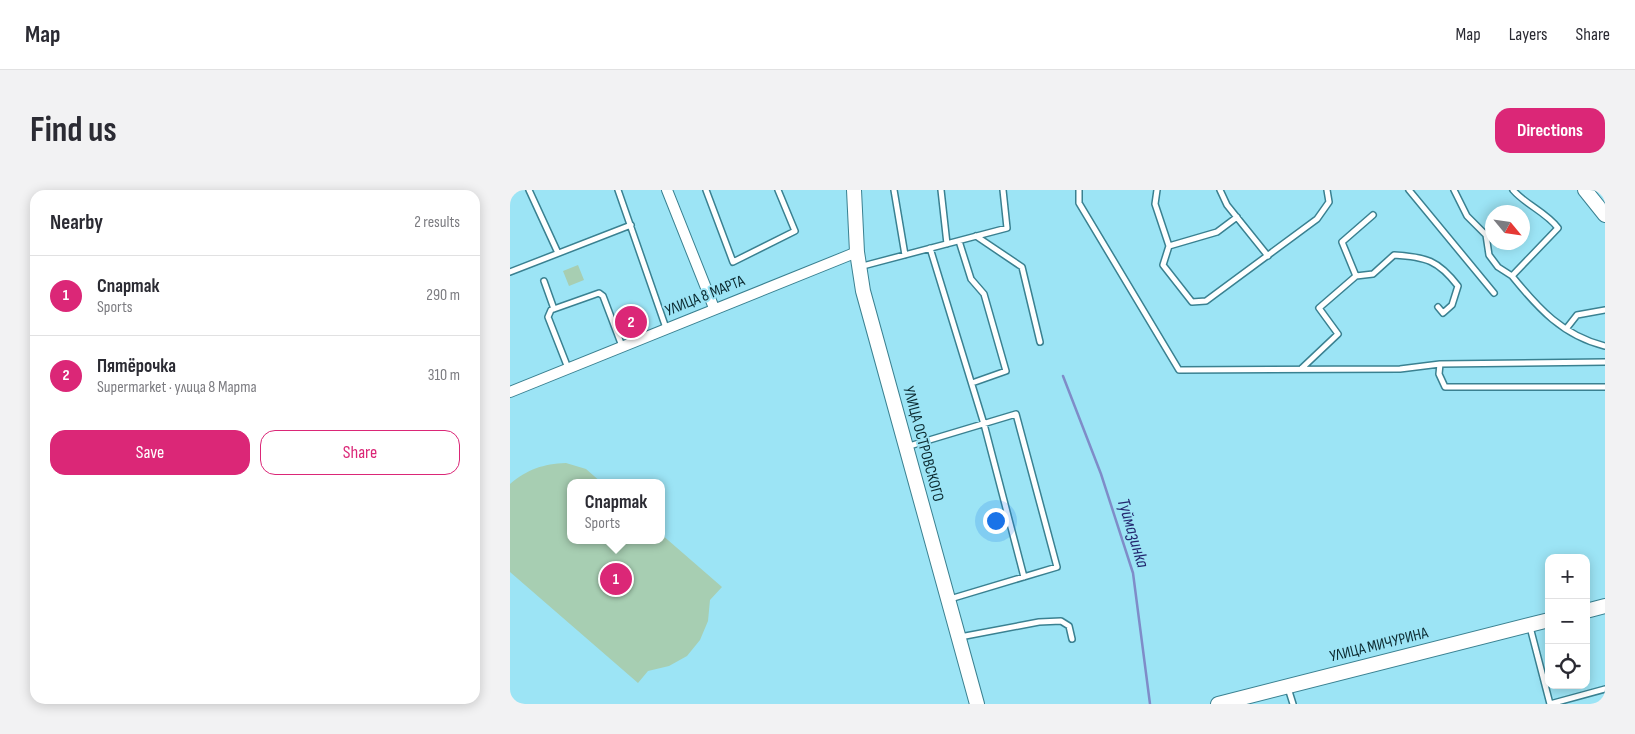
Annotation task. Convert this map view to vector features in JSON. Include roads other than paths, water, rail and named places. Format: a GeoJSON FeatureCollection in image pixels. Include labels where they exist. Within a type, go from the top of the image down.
{"type":"FeatureCollection","features":[{"type":"Feature","properties":{"kind":"main road","name":"УЛИЦА ОСТРОВСКОГО"},"geometry":{"type":"LineString","coordinates":[[854,190],[859,267],[947,600],[977,704]]}},
{"type":"Feature","properties":{"kind":"main road"},"geometry":{"type":"LineString","coordinates":[[1585,190],[1605,215]]}},
{"type":"Feature","properties":{"kind":"main road"},"geometry":{"type":"LineString","coordinates":[[1590,610],[1605,606]]}},
{"type":"Feature","properties":{"kind":"main road","name":"УЛИЦА МИЧУРИНА"},"geometry":{"type":"LineString","coordinates":[[1218,704],[1545,621]]}},
{"type":"Feature","properties":{"kind":"street"},"geometry":{"type":"LineString","coordinates":[[667,190],[714,308]]}},
{"type":"Feature","properties":{"kind":"street","name":"УЛИЦА 8 МАРТА"},"geometry":{"type":"LineString","coordinates":[[510,392],[714,308],[857,252]]}},
{"type":"Feature","properties":{"kind":"lane"},"geometry":{"type":"LineString","coordinates":[[529,190],[558,253]]}},
{"type":"Feature","properties":{"kind":"lane"},"geometry":{"type":"LineString","coordinates":[[618,190],[666,328]]}},
{"type":"Feature","properties":{"kind":"lane"},"geometry":{"type":"LineString","coordinates":[[706,190],[733,262],[795,231],[778,190]]}},
{"type":"Feature","properties":{"kind":"lane"},"geometry":{"type":"LineString","coordinates":[[894,190],[905,255]]}},
{"type":"Feature","properties":{"kind":"lane"},"geometry":{"type":"LineString","coordinates":[[940,190],[947,244]]}},
{"type":"Feature","properties":{"kind":"lane"},"geometry":{"type":"LineString","coordinates":[[859,267],[1007,228],[1003,190]]}},
{"type":"Feature","properties":{"kind":"lane"},"geometry":{"type":"LineString","coordinates":[[1080,190],[1079,203],[1179,370],[1400,369],[1440,364],[1605,362]]}},
{"type":"Feature","properties":{"kind":"lane"},"geometry":{"type":"LineString","coordinates":[[1156,190],[1155,204],[1169,246],[1163,265],[1192,302],[1206,301],[1318,219],[1329,202],[1327,190]]}},
{"type":"Feature","properties":{"kind":"lane"},"geometry":{"type":"LineString","coordinates":[[1220,190],[1237,217],[1268,256]]}},
{"type":"Feature","properties":{"kind":"lane"},"geometry":{"type":"LineString","coordinates":[[1409,190],[1494,293]]}},
{"type":"Feature","properties":{"kind":"lane"},"geometry":{"type":"LineString","coordinates":[[1454,190],[1468,216],[1486,235],[1489,255],[1498,267],[1512,276],[1539,309],[1566,329],[1589,342],[1605,346]]}},
{"type":"Feature","properties":{"kind":"lane"},"geometry":{"type":"LineString","coordinates":[[1512,276],[1558,228],[1552,220],[1522,200],[1513,190]]}},
{"type":"Feature","properties":{"kind":"lane"},"geometry":{"type":"LineString","coordinates":[[1356,276],[1342,242],[1372,215]]}},
{"type":"Feature","properties":{"kind":"lane"},"geometry":{"type":"LineString","coordinates":[[1169,246],[1217,232],[1237,217]]}},
{"type":"Feature","properties":{"kind":"lane"},"geometry":{"type":"LineString","coordinates":[[510,272],[631,225]]}},
{"type":"Feature","properties":{"kind":"lane"},"geometry":{"type":"LineString","coordinates":[[976,236],[1022,267],[1040,342]]}},
{"type":"Feature","properties":{"kind":"lane"},"geometry":{"type":"LineString","coordinates":[[959,241],[971,279],[984,294],[1006,371],[972,383]]}},
{"type":"Feature","properties":{"kind":"lane"},"geometry":{"type":"LineString","coordinates":[[930,248],[984,424],[1024,577]]}},
{"type":"Feature","properties":{"kind":"lane"},"geometry":{"type":"LineString","coordinates":[[1302,368],[1338,334],[1319,308],[1356,276],[1373,274],[1394,256],[1424,257],[1449,274],[1458,286],[1452,305],[1443,313],[1438,307]]}},
{"type":"Feature","properties":{"kind":"lane"},"geometry":{"type":"LineString","coordinates":[[544,281],[554,308]]}},
{"type":"Feature","properties":{"kind":"lane"},"geometry":{"type":"LineString","coordinates":[[568,368],[548,317],[549,311],[554,308],[599,293],[603,296],[622,346]]}},
{"type":"Feature","properties":{"kind":"lane"},"geometry":{"type":"LineString","coordinates":[[1566,329],[1577,315],[1605,310]]}},
{"type":"Feature","properties":{"kind":"lane"},"geometry":{"type":"LineString","coordinates":[[1440,364],[1439,374],[1445,387],[1605,387]]}},
{"type":"Feature","properties":{"kind":"lane"},"geometry":{"type":"LineString","coordinates":[[906,447],[1016,414],[1057,567],[947,600]]}},
{"type":"Feature","properties":{"kind":"lane"},"geometry":{"type":"LineString","coordinates":[[957,637],[1039,622],[1061,620],[1069,626],[1072,639]]}},
{"type":"Feature","properties":{"kind":"lane"},"geometry":{"type":"LineString","coordinates":[[1530,625],[1550,704],[1605,689]]}},
{"type":"Feature","properties":{"kind":"lane"},"geometry":{"type":"LineString","coordinates":[[1288,686],[1293,704]]}},
{"type":"Feature","properties":{"kind":"waterway","name":"Туймазинка"},"geometry":{"type":"LineString","coordinates":[[1063,376],[1101,474],[1133,573],[1150,704]]}},
{"type":"Feature","properties":{"kind":"place","name":"Пятёрочка"},"geometry":{"type":"Point","coordinates":[631,322]}},
{"type":"Feature","properties":{"kind":"place","name":"Спартак"},"geometry":{"type":"Point","coordinates":[616,579]}}]}
